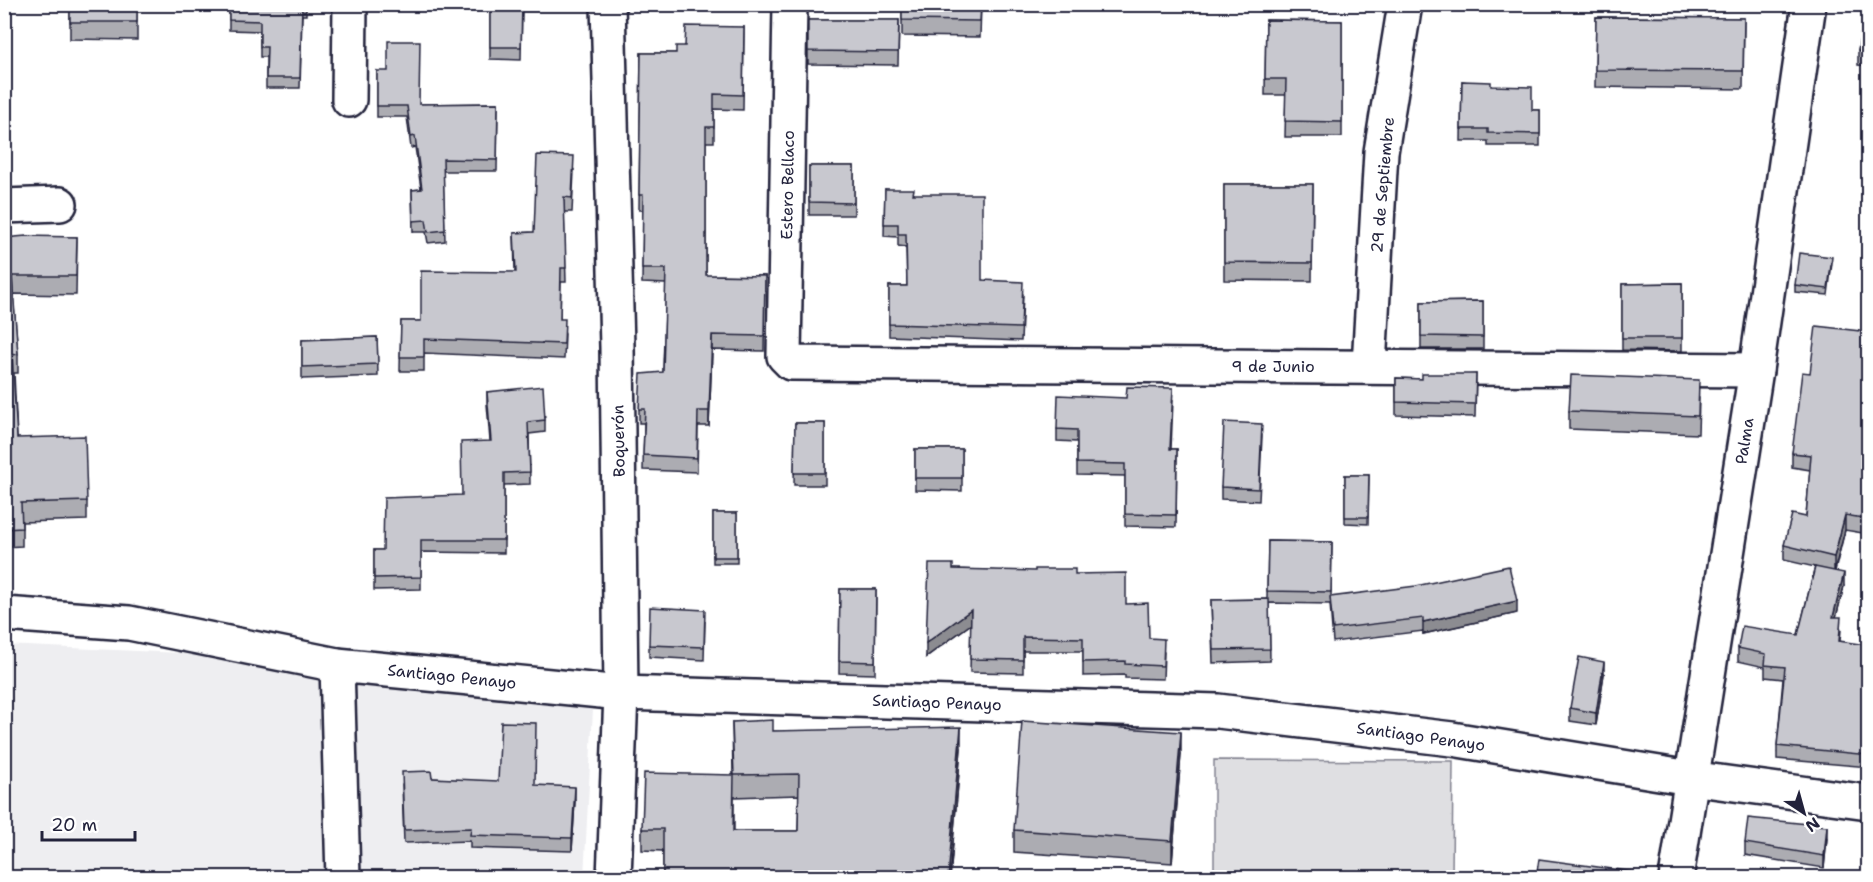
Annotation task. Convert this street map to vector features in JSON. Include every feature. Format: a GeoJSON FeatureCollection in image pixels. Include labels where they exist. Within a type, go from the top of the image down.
{"type":"FeatureCollection","features":[{"type":"Feature","properties":{"kind":"street"},"geometry":{"type":"LineString","coordinates":[[349,100],[350,4]]}},
{"type":"Feature","properties":{"kind":"street","name":"Boquerón"},"geometry":{"type":"LineString","coordinates":[[608,4],[617,347],[621,693],[614,878]]}},
{"type":"Feature","properties":{"kind":"street","name":"Estero Bellaco"},"geometry":{"type":"LineString","coordinates":[[790,4],[784,356],[791,363]]}},
{"type":"Feature","properties":{"kind":"street","name":"29 de Septiembre"},"geometry":{"type":"LineString","coordinates":[[1369,366],[1381,152],[1406,4]]}},
{"type":"Feature","properties":{"kind":"street","name":"Palma"},"geometry":{"type":"LineString","coordinates":[[1676,878],[1756,370],[1809,4]]}},
{"type":"Feature","properties":{"kind":"street"},"geometry":{"type":"LineString","coordinates":[[4,206],[60,204]]}},
{"type":"Feature","properties":{"kind":"street","name":"9 de Junio"},"geometry":{"type":"LineString","coordinates":[[791,363],[1756,370]]}},
{"type":"Feature","properties":{"kind":"street","name":"Santiago Penayo"},"geometry":{"type":"LineString","coordinates":[[4,614],[129,623],[338,665],[621,693],[1218,711],[1452,739],[1690,778],[1869,802]]}},
{"type":"Feature","properties":{"kind":"street"},"geometry":{"type":"LineString","coordinates":[[338,665],[343,878]]}},
{"type":"Feature","properties":{"kind":"shaded area"},"geometry":{"type":"Polygon","coordinates":[[[5,645],[595,672],[584,877],[5,878],[5,645]]]}},
{"type":"Feature","properties":{"kind":"shaded area"},"geometry":{"type":"Polygon","coordinates":[[[1214,760],[1453,761],[1452,877],[1214,877],[1214,760]]]}},
{"type":"Feature","properties":{"kind":"building"},"geometry":{"type":"Polygon","coordinates":[[[70,4],[137,4],[137,22],[70,22],[70,4]]]}},
{"type":"Feature","properties":{"kind":"building"},"geometry":{"type":"Polygon","coordinates":[[[229,4],[306,4],[302,5],[300,78],[266,78],[267,47],[260,47],[260,21],[229,20],[229,4]]]}},
{"type":"Feature","properties":{"kind":"building"},"geometry":{"type":"Polygon","coordinates":[[[490,4],[522,4],[521,47],[490,47],[490,4]]]}},
{"type":"Feature","properties":{"kind":"building"},"geometry":{"type":"Polygon","coordinates":[[[902,4],[981,4],[980,21],[902,20],[902,4]]]}},
{"type":"Feature","properties":{"kind":"building"},"geometry":{"type":"Polygon","coordinates":[[[1865,4],[1869,5],[1869,52],[1858,51],[1865,4]]]}},
{"type":"Feature","properties":{"kind":"building"},"geometry":{"type":"Polygon","coordinates":[[[1596,17],[1744,18],[1743,71],[1595,70],[1596,17]]]}},
{"type":"Feature","properties":{"kind":"building"},"geometry":{"type":"Polygon","coordinates":[[[808,20],[899,20],[898,52],[808,51],[808,20]]]}},
{"type":"Feature","properties":{"kind":"building"},"geometry":{"type":"Polygon","coordinates":[[[1266,20],[1342,21],[1342,122],[1285,121],[1286,79],[1265,79],[1266,20]]]}},
{"type":"Feature","properties":{"kind":"building"},"geometry":{"type":"Polygon","coordinates":[[[686,26],[744,27],[743,95],[714,94],[714,127],[706,127],[706,275],[765,276],[764,336],[712,335],[709,411],[698,411],[697,458],[643,455],[645,409],[639,409],[641,374],[663,372],[666,269],[642,269],[643,195],[639,195],[641,53],[676,53],[676,46],[685,46],[686,26]]]}},
{"type":"Feature","properties":{"kind":"building"},"geometry":{"type":"Polygon","coordinates":[[[388,41],[420,41],[419,104],[498,103],[497,160],[443,159],[445,230],[428,232],[426,220],[413,221],[412,190],[422,189],[415,136],[411,137],[407,106],[377,106],[377,71],[388,71],[388,41]]]}},
{"type":"Feature","properties":{"kind":"building"},"geometry":{"type":"Polygon","coordinates":[[[1462,81],[1491,82],[1491,86],[1532,87],[1532,110],[1540,110],[1540,134],[1488,133],[1488,129],[1461,129],[1462,81]]]}},
{"type":"Feature","properties":{"kind":"building"},"geometry":{"type":"Polygon","coordinates":[[[537,155],[574,156],[572,198],[564,197],[566,268],[561,268],[560,319],[565,319],[564,344],[424,339],[424,357],[400,357],[401,321],[421,321],[421,271],[516,272],[514,233],[534,232],[537,155]]]}},
{"type":"Feature","properties":{"kind":"building"},"geometry":{"type":"Polygon","coordinates":[[[809,166],[854,166],[854,203],[809,202],[809,166]]]}},
{"type":"Feature","properties":{"kind":"building"},"geometry":{"type":"Polygon","coordinates":[[[1224,184],[1313,184],[1312,263],[1224,262],[1224,184]]]}},
{"type":"Feature","properties":{"kind":"building"},"geometry":{"type":"Polygon","coordinates":[[[885,189],[914,189],[913,194],[982,194],[982,280],[1023,282],[1021,328],[889,324],[889,286],[907,286],[906,234],[898,234],[898,224],[884,224],[885,189]]]}},
{"type":"Feature","properties":{"kind":"building"},"geometry":{"type":"Polygon","coordinates":[[[77,237],[76,276],[12,276],[18,354],[12,355],[17,438],[85,436],[87,501],[21,503],[22,528],[4,529],[4,238],[77,237]]]}},
{"type":"Feature","properties":{"kind":"building"},"geometry":{"type":"Polygon","coordinates":[[[1799,253],[1832,257],[1828,289],[1795,285],[1799,253]]]}},
{"type":"Feature","properties":{"kind":"building"},"geometry":{"type":"Polygon","coordinates":[[[1682,283],[1682,338],[1622,338],[1622,284],[1682,283]]]}},
{"type":"Feature","properties":{"kind":"building"},"geometry":{"type":"Polygon","coordinates":[[[1483,301],[1483,337],[1421,336],[1421,302],[1483,301]]]}},
{"type":"Feature","properties":{"kind":"building"},"geometry":{"type":"Polygon","coordinates":[[[1816,326],[1869,332],[1869,519],[1845,515],[1834,557],[1784,545],[1792,514],[1806,517],[1811,455],[1792,453],[1802,372],[1810,373],[1816,326]]]}},
{"type":"Feature","properties":{"kind":"building"},"geometry":{"type":"Polygon","coordinates":[[[377,337],[378,364],[302,367],[302,340],[377,337]]]}},
{"type":"Feature","properties":{"kind":"building"},"geometry":{"type":"Polygon","coordinates":[[[1422,374],[1476,374],[1475,404],[1396,402],[1396,378],[1422,379],[1422,374]]]}},
{"type":"Feature","properties":{"kind":"building"},"geometry":{"type":"Polygon","coordinates":[[[1571,375],[1699,380],[1698,416],[1569,411],[1571,375]]]}},
{"type":"Feature","properties":{"kind":"building"},"geometry":{"type":"Polygon","coordinates":[[[543,386],[545,420],[528,422],[530,472],[504,473],[504,540],[421,540],[421,577],[374,578],[374,550],[383,550],[384,498],[462,495],[461,442],[491,441],[487,392],[543,386]]]}},
{"type":"Feature","properties":{"kind":"building"},"geometry":{"type":"Polygon","coordinates":[[[1127,387],[1173,388],[1170,449],[1177,449],[1176,515],[1125,514],[1125,464],[1077,463],[1077,430],[1057,429],[1058,395],[1126,398],[1127,387]]]}},
{"type":"Feature","properties":{"kind":"building"},"geometry":{"type":"Polygon","coordinates":[[[1224,422],[1262,424],[1259,489],[1221,487],[1224,422]]]}},
{"type":"Feature","properties":{"kind":"building"},"geometry":{"type":"Polygon","coordinates":[[[795,423],[825,423],[825,473],[794,473],[795,423]]]}},
{"type":"Feature","properties":{"kind":"building"},"geometry":{"type":"Polygon","coordinates":[[[915,449],[962,449],[962,478],[915,478],[915,449]]]}},
{"type":"Feature","properties":{"kind":"building"},"geometry":{"type":"Polygon","coordinates":[[[1345,475],[1369,475],[1368,517],[1345,517],[1345,475]]]}},
{"type":"Feature","properties":{"kind":"building"},"geometry":{"type":"Polygon","coordinates":[[[713,513],[737,513],[737,557],[713,557],[713,513]]]}},
{"type":"Feature","properties":{"kind":"building"},"geometry":{"type":"Polygon","coordinates":[[[1268,541],[1332,542],[1331,592],[1267,591],[1268,541]]]}},
{"type":"Feature","properties":{"kind":"building"},"geometry":{"type":"Polygon","coordinates":[[[929,564],[953,564],[953,569],[1035,571],[1035,569],[1075,569],[1075,574],[1126,573],[1126,604],[1148,603],[1149,638],[1164,639],[1163,666],[1125,664],[1125,661],[1083,662],[1083,638],[1023,637],[1023,660],[970,659],[971,610],[926,643],[929,564]]]}},
{"type":"Feature","properties":{"kind":"building"},"geometry":{"type":"Polygon","coordinates":[[[1509,566],[1517,601],[1423,622],[1423,618],[1333,629],[1330,597],[1416,586],[1509,566]]]}},
{"type":"Feature","properties":{"kind":"building"},"geometry":{"type":"Polygon","coordinates":[[[1815,567],[1844,573],[1833,617],[1841,617],[1839,641],[1866,645],[1862,665],[1869,665],[1869,755],[1777,746],[1785,667],[1765,665],[1766,654],[1738,648],[1742,626],[1798,635],[1815,567]]]}},
{"type":"Feature","properties":{"kind":"building"},"geometry":{"type":"Polygon","coordinates":[[[840,589],[876,589],[875,662],[839,661],[840,589]]]}},
{"type":"Feature","properties":{"kind":"building"},"geometry":{"type":"Polygon","coordinates":[[[1269,599],[1270,649],[1213,650],[1211,600],[1269,599]]]}},
{"type":"Feature","properties":{"kind":"building"},"geometry":{"type":"Polygon","coordinates":[[[650,607],[705,610],[704,647],[649,645],[650,607]]]}},
{"type":"Feature","properties":{"kind":"building"},"geometry":{"type":"Polygon","coordinates":[[[1579,657],[1604,662],[1596,713],[1570,708],[1579,657]]]}},
{"type":"Feature","properties":{"kind":"building"},"geometry":{"type":"Polygon","coordinates":[[[773,720],[773,731],[961,727],[948,878],[663,878],[663,829],[642,829],[644,773],[734,775],[732,722],[773,720]],[[799,774],[734,775],[733,831],[798,831],[799,774]]]}},
{"type":"Feature","properties":{"kind":"building"},"geometry":{"type":"Polygon","coordinates":[[[1022,721],[1181,732],[1172,841],[1014,830],[1022,721]]]}},
{"type":"Feature","properties":{"kind":"building"},"geometry":{"type":"Polygon","coordinates":[[[501,722],[536,723],[535,785],[575,787],[572,838],[470,835],[471,828],[404,830],[402,772],[431,771],[432,778],[498,781],[501,722]]]}},
{"type":"Feature","properties":{"kind":"building"},"geometry":{"type":"Polygon","coordinates":[[[1748,818],[1827,826],[1824,856],[1745,843],[1748,818]]]}},
{"type":"Feature","properties":{"kind":"building"},"geometry":{"type":"Polygon","coordinates":[[[1539,859],[1634,872],[1633,878],[1536,878],[1539,859]]]}},
{"type":"Feature","properties":{"kind":"building"},"geometry":{"type":"Polygon","coordinates":[[[1809,872],[1857,878],[1808,878],[1809,872]]]}}]}
